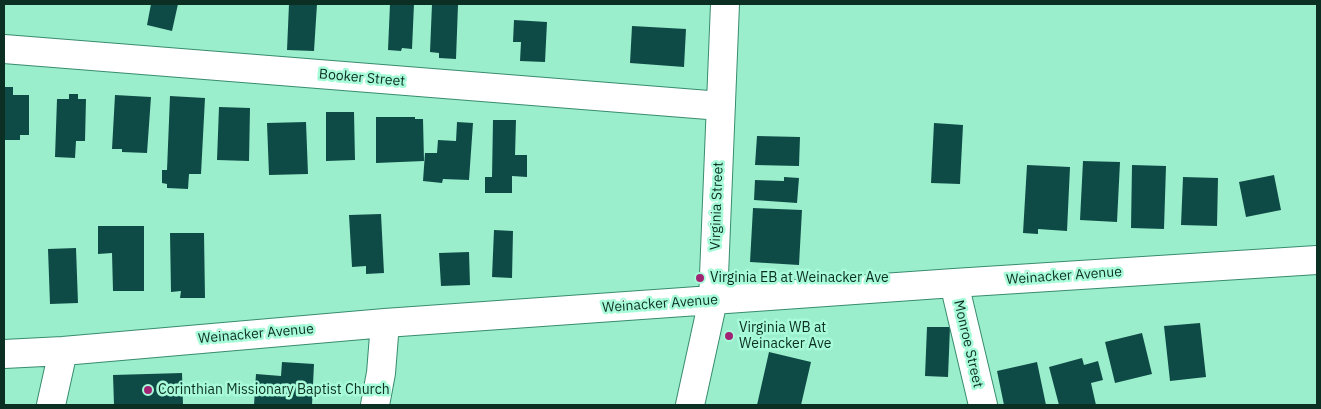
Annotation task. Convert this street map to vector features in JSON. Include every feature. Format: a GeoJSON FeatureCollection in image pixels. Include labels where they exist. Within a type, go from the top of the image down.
{"type":"FeatureCollection","features":[{"type":"Feature","properties":{"kind":"street","name":"Virginia Street"},"geometry":{"type":"LineString","coordinates":[[690,405],[713,300],[725,4]]}},
{"type":"Feature","properties":{"kind":"street","name":"Booker Street"},"geometry":{"type":"LineString","coordinates":[[4,49],[721,106]]}},
{"type":"Feature","properties":{"kind":"street","name":"Weinacker Avenue"},"geometry":{"type":"LineString","coordinates":[[4,354],[62,351],[385,323],[954,283],[1317,260]]}},
{"type":"Feature","properties":{"kind":"street","name":"Monroe Street"},"geometry":{"type":"LineString","coordinates":[[954,283],[983,405]]}},
{"type":"Feature","properties":{"kind":"street"},"geometry":{"type":"LineString","coordinates":[[375,405],[381,373],[385,323]]}},
{"type":"Feature","properties":{"kind":"street"},"geometry":{"type":"LineString","coordinates":[[51,405],[62,351]]}},
{"type":"Feature","properties":{"kind":"building"},"geometry":{"type":"Polygon","coordinates":[[[151,4],[178,4],[172,31],[147,25],[151,4]]]}},
{"type":"Feature","properties":{"kind":"building"},"geometry":{"type":"Polygon","coordinates":[[[289,4],[317,4],[314,51],[287,50],[289,4]]]}},
{"type":"Feature","properties":{"kind":"building"},"geometry":{"type":"Polygon","coordinates":[[[390,4],[414,4],[412,49],[402,48],[401,51],[388,50],[390,4]]]}},
{"type":"Feature","properties":{"kind":"building"},"geometry":{"type":"Polygon","coordinates":[[[432,4],[458,5],[456,59],[439,58],[439,53],[430,52],[432,4]]]}},
{"type":"Feature","properties":{"kind":"building"},"geometry":{"type":"Polygon","coordinates":[[[514,20],[547,22],[545,62],[520,61],[521,42],[513,42],[514,20]]]}},
{"type":"Feature","properties":{"kind":"building"},"geometry":{"type":"Polygon","coordinates":[[[632,26],[686,29],[684,67],[630,63],[632,26]]]}},
{"type":"Feature","properties":{"kind":"building"},"geometry":{"type":"Polygon","coordinates":[[[4,87],[13,87],[13,95],[29,95],[29,135],[20,135],[20,140],[4,140],[4,87]]]}},
{"type":"Feature","properties":{"kind":"building"},"geometry":{"type":"Polygon","coordinates":[[[69,94],[78,94],[78,99],[86,99],[85,141],[76,141],[75,158],[55,157],[57,99],[69,99],[69,94]]]}},
{"type":"Feature","properties":{"kind":"building"},"geometry":{"type":"Polygon","coordinates":[[[115,95],[151,97],[147,153],[122,152],[122,149],[112,149],[115,95]]]}},
{"type":"Feature","properties":{"kind":"building"},"geometry":{"type":"Polygon","coordinates":[[[170,96],[205,98],[201,174],[189,174],[188,189],[167,188],[167,184],[162,183],[162,170],[167,170],[170,96]]]}},
{"type":"Feature","properties":{"kind":"building"},"geometry":{"type":"Polygon","coordinates":[[[219,107],[250,108],[249,161],[217,160],[219,107]]]}},
{"type":"Feature","properties":{"kind":"building"},"geometry":{"type":"Polygon","coordinates":[[[326,112],[354,112],[355,160],[326,161],[326,112]]]}},
{"type":"Feature","properties":{"kind":"building"},"geometry":{"type":"Polygon","coordinates":[[[376,117],[415,117],[415,119],[423,119],[424,161],[376,163],[376,117]]]}},
{"type":"Feature","properties":{"kind":"building"},"geometry":{"type":"Polygon","coordinates":[[[493,120],[516,120],[515,155],[527,155],[527,177],[512,176],[512,193],[485,193],[485,177],[492,177],[493,120]]]}},
{"type":"Feature","properties":{"kind":"building"},"geometry":{"type":"Polygon","coordinates":[[[306,122],[308,174],[269,175],[267,123],[306,122]]]}},
{"type":"Feature","properties":{"kind":"building"},"geometry":{"type":"Polygon","coordinates":[[[457,122],[473,123],[469,180],[443,179],[442,183],[423,181],[425,153],[437,153],[438,140],[456,141],[457,122]]]}},
{"type":"Feature","properties":{"kind":"building"},"geometry":{"type":"Polygon","coordinates":[[[934,123],[963,125],[960,184],[931,183],[934,123]]]}},
{"type":"Feature","properties":{"kind":"building"},"geometry":{"type":"Polygon","coordinates":[[[757,136],[800,137],[799,166],[755,165],[757,136]]]}},
{"type":"Feature","properties":{"kind":"building"},"geometry":{"type":"Polygon","coordinates":[[[1083,161],[1120,162],[1117,222],[1080,220],[1083,161]]]}},
{"type":"Feature","properties":{"kind":"building"},"geometry":{"type":"Polygon","coordinates":[[[1027,165],[1070,167],[1067,231],[1038,229],[1038,234],[1023,233],[1027,165]]]}},
{"type":"Feature","properties":{"kind":"building"},"geometry":{"type":"Polygon","coordinates":[[[1132,165],[1166,166],[1164,229],[1131,228],[1132,165]]]}},
{"type":"Feature","properties":{"kind":"building"},"geometry":{"type":"Polygon","coordinates":[[[1274,175],[1281,210],[1246,217],[1239,182],[1274,175]]]}},
{"type":"Feature","properties":{"kind":"building"},"geometry":{"type":"Polygon","coordinates":[[[784,177],[799,178],[797,203],[754,200],[755,180],[784,181],[784,177]]]}},
{"type":"Feature","properties":{"kind":"building"},"geometry":{"type":"Polygon","coordinates":[[[1183,177],[1218,178],[1217,226],[1181,225],[1183,177]]]}},
{"type":"Feature","properties":{"kind":"building"},"geometry":{"type":"Polygon","coordinates":[[[753,208],[802,210],[799,265],[750,262],[753,208]]]}},
{"type":"Feature","properties":{"kind":"building"},"geometry":{"type":"Polygon","coordinates":[[[381,214],[384,273],[366,274],[366,266],[352,267],[349,215],[381,214]]]}},
{"type":"Feature","properties":{"kind":"building"},"geometry":{"type":"Polygon","coordinates":[[[98,226],[144,226],[144,291],[113,291],[112,253],[98,254],[98,226]]]}},
{"type":"Feature","properties":{"kind":"building"},"geometry":{"type":"Polygon","coordinates":[[[494,230],[513,231],[512,278],[492,277],[494,230]]]}},
{"type":"Feature","properties":{"kind":"building"},"geometry":{"type":"Polygon","coordinates":[[[170,233],[204,233],[205,298],[180,298],[181,291],[171,292],[170,233]]]}},
{"type":"Feature","properties":{"kind":"building"},"geometry":{"type":"Polygon","coordinates":[[[76,248],[78,303],[50,304],[48,249],[76,248]]]}},
{"type":"Feature","properties":{"kind":"building"},"geometry":{"type":"Polygon","coordinates":[[[469,252],[470,285],[441,286],[439,253],[469,252]]]}},
{"type":"Feature","properties":{"kind":"building"},"geometry":{"type":"Polygon","coordinates":[[[1200,323],[1206,377],[1170,381],[1164,326],[1200,323]]]}},
{"type":"Feature","properties":{"kind":"building"},"geometry":{"type":"Polygon","coordinates":[[[927,327],[950,327],[948,377],[925,376],[927,327]]]}},
{"type":"Feature","properties":{"kind":"building"},"geometry":{"type":"Polygon","coordinates":[[[1142,333],[1152,374],[1115,383],[1105,342],[1142,333]]]}},
{"type":"Feature","properties":{"kind":"building"},"geometry":{"type":"Polygon","coordinates":[[[769,352],[811,362],[801,405],[757,405],[769,352]]]}},
{"type":"Feature","properties":{"kind":"building"},"geometry":{"type":"Polygon","coordinates":[[[1082,358],[1084,365],[1098,361],[1103,380],[1091,383],[1096,405],[1059,405],[1049,367],[1082,358]]]}},
{"type":"Feature","properties":{"kind":"building","name":"Corinthian Missionary Baptist Church"},"geometry":{"type":"Polygon","coordinates":[[[282,362],[314,364],[312,405],[254,405],[256,374],[281,376],[282,362]]]}},
{"type":"Feature","properties":{"kind":"building"},"geometry":{"type":"Polygon","coordinates":[[[1037,362],[1046,405],[1004,405],[997,371],[1037,362]]]}},
{"type":"Feature","properties":{"kind":"building","name":"Corinthian Missionary Baptist Church"},"geometry":{"type":"Polygon","coordinates":[[[182,373],[183,405],[114,405],[113,375],[182,373]]]}},
{"type":"Feature","properties":{"kind":"place","name":"Virginia EB at Weinacker Ave"},"geometry":{"type":"Point","coordinates":[700,278]}},
{"type":"Feature","properties":{"kind":"place","name":"Virginia WB at Weinacker Ave"},"geometry":{"type":"Point","coordinates":[729,336]}},
{"type":"Feature","properties":{"kind":"place","name":"Corinthian Missionary Baptist Church"},"geometry":{"type":"Point","coordinates":[148,390]}}]}
